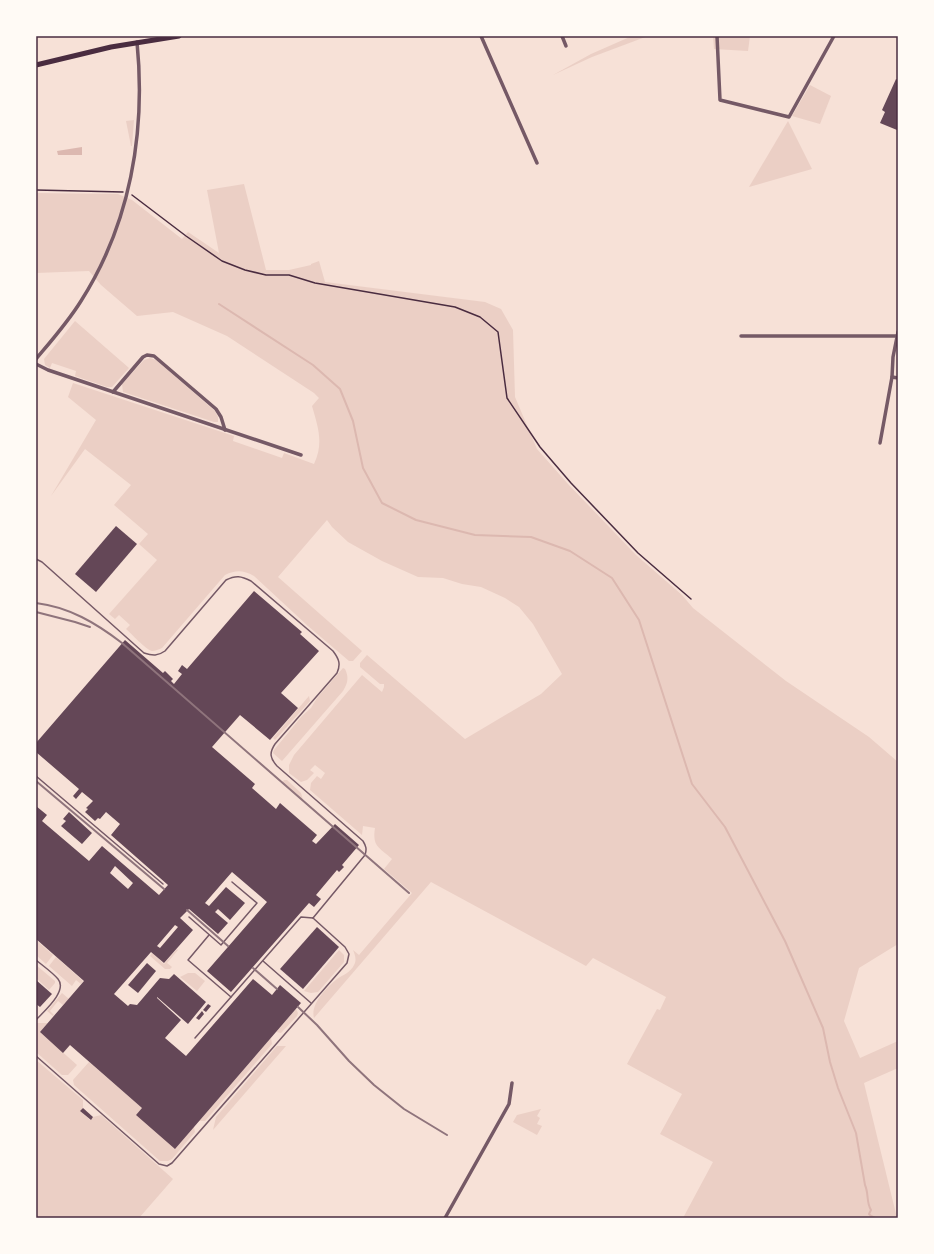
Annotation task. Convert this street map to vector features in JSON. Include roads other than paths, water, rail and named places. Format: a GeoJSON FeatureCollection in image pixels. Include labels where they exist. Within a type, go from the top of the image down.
{"type":"FeatureCollection","features":[{"type":"Feature","properties":{"kind":"main road"},"geometry":{"type":"LineString","coordinates":[[36,65],[97,49],[178,36]]}},
{"type":"Feature","properties":{"kind":"street"},"geometry":{"type":"LineString","coordinates":[[481,36],[537,163]]}},
{"type":"Feature","properties":{"kind":"street"},"geometry":{"type":"LineString","coordinates":[[562,36],[566,46]]}},
{"type":"Feature","properties":{"kind":"street"},"geometry":{"type":"LineString","coordinates":[[717,36],[720,100],[790,117],[834,36]]}},
{"type":"Feature","properties":{"kind":"street"},"geometry":{"type":"LineString","coordinates":[[36,359],[70,317],[88,289],[113,239],[121,216],[135,153],[139,120],[140,88],[137,42]]}},
{"type":"Feature","properties":{"kind":"street"},"geometry":{"type":"LineString","coordinates":[[880,443],[892,377],[893,357],[898,332]]}},
{"type":"Feature","properties":{"kind":"street"},"geometry":{"type":"LineString","coordinates":[[741,336],[897,336]]}},
{"type":"Feature","properties":{"kind":"street"},"geometry":{"type":"LineString","coordinates":[[113,392],[143,357],[147,355],[154,356],[216,409],[221,417],[224,430]]}},
{"type":"Feature","properties":{"kind":"street"},"geometry":{"type":"LineString","coordinates":[[36,364],[48,370],[301,455]]}},
{"type":"Feature","properties":{"kind":"street"},"geometry":{"type":"LineString","coordinates":[[892,377],[898,378]]}},
{"type":"Feature","properties":{"kind":"street"},"geometry":{"type":"LineString","coordinates":[[445,1218],[509,1104],[512,1083]]}},
{"type":"Feature","properties":{"kind":"lane"},"geometry":{"type":"LineString","coordinates":[[36,559],[42,562],[144,653],[152,656],[159,655],[165,651],[226,580],[234,576],[242,576],[251,581],[338,656],[339,667],[337,673],[275,744],[271,755],[272,761],[277,766],[366,845],[365,855],[313,918]]}},
{"type":"Feature","properties":{"kind":"lane"},"geometry":{"type":"LineString","coordinates":[[36,776],[163,884]]}},
{"type":"Feature","properties":{"kind":"lane"},"geometry":{"type":"LineString","coordinates":[[189,917],[221,945],[257,903],[232,882]]}},
{"type":"Feature","properties":{"kind":"lane"},"geometry":{"type":"LineString","coordinates":[[36,1056],[159,1164],[167,1166],[172,1163],[347,963],[349,954],[345,947],[313,918],[301,917],[195,1038]]}},
{"type":"Feature","properties":{"kind":"lane"},"geometry":{"type":"LineString","coordinates":[[209,934],[188,960],[231,997]]}},
{"type":"Feature","properties":{"kind":"lane"},"geometry":{"type":"LineString","coordinates":[[36,960],[58,979],[61,984],[58,996],[36,1020]]}},
{"type":"Feature","properties":{"kind":"lane"},"geometry":{"type":"LineString","coordinates":[[263,962],[311,1003]]}},
{"type":"Feature","properties":{"kind":"waterway"},"geometry":{"type":"LineString","coordinates":[[219,304],[313,365],[340,389],[353,421],[363,468],[382,503],[416,520],[475,535],[531,537],[570,551],[612,578],[639,620],[692,784],[725,827],[785,941],[823,1028],[830,1062],[838,1088],[856,1133],[871,1210],[869,1214],[875,1218]]}},
{"type":"Feature","properties":{"kind":"railway"},"geometry":{"type":"LineString","coordinates":[[36,603],[60,608],[82,617],[122,643],[409,893]]}},
{"type":"Feature","properties":{"kind":"railway"},"geometry":{"type":"LineString","coordinates":[[36,612],[90,627]]}},
{"type":"Feature","properties":{"kind":"railway"},"geometry":{"type":"LineString","coordinates":[[36,781],[164,889]]}},
{"type":"Feature","properties":{"kind":"railway"},"geometry":{"type":"LineString","coordinates":[[187,910],[228,946]]}},
{"type":"Feature","properties":{"kind":"railway"},"geometry":{"type":"LineString","coordinates":[[253,968],[277,989]]}},
{"type":"Feature","properties":{"kind":"railway"},"geometry":{"type":"LineString","coordinates":[[298,1007],[374,1085],[404,1109],[447,1135]]}}]}
